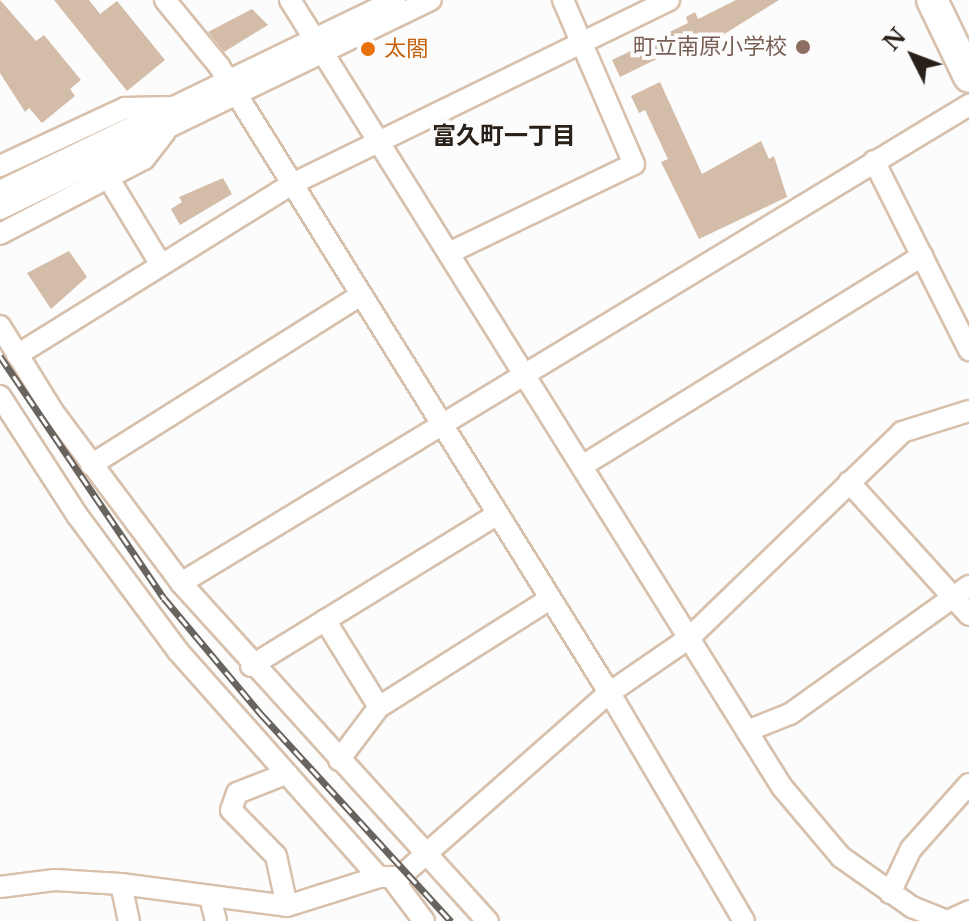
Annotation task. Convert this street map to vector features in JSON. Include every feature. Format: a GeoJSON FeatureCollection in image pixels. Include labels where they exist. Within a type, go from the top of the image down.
{"type":"FeatureCollection","features":[{"type":"Feature","properties":{"kind":"highway"},"geometry":{"type":"LineString","coordinates":[[932,0],[969,77]]}},
{"type":"Feature","properties":{"kind":"highway"},"geometry":{"type":"LineString","coordinates":[[947,0],[969,47]]}},
{"type":"Feature","properties":{"kind":"street"},"geometry":{"type":"LineString","coordinates":[[165,0],[230,89],[288,186],[609,693],[744,921]]}},
{"type":"Feature","properties":{"kind":"street"},"geometry":{"type":"LineString","coordinates":[[290,0],[747,731],[813,829],[890,893],[947,921],[969,911]]}},
{"type":"Feature","properties":{"kind":"street"},"geometry":{"type":"LineString","coordinates":[[319,46],[395,0]]}},
{"type":"Feature","properties":{"kind":"street"},"geometry":{"type":"LineString","coordinates":[[0,209],[167,128],[230,89],[319,46],[431,0]]}},
{"type":"Feature","properties":{"kind":"street"},"geometry":{"type":"LineString","coordinates":[[449,253],[634,164],[563,0]]}},
{"type":"Feature","properties":{"kind":"street"},"geometry":{"type":"LineString","coordinates":[[17,355],[288,186],[669,0]]}},
{"type":"Feature","properties":{"kind":"street"},"geometry":{"type":"LineString","coordinates":[[0,191],[174,107],[230,89]]}},
{"type":"Feature","properties":{"kind":"street"},"geometry":{"type":"LineString","coordinates":[[181,583],[438,423],[969,105]]}},
{"type":"Feature","properties":{"kind":"street"},"geometry":{"type":"LineString","coordinates":[[0,166],[125,108],[174,107]]}},
{"type":"Feature","properties":{"kind":"street"},"geometry":{"type":"LineString","coordinates":[[0,234],[144,159],[167,128]]}},
{"type":"Feature","properties":{"kind":"street"},"geometry":{"type":"LineString","coordinates":[[874,161],[969,350]]}},
{"type":"Feature","properties":{"kind":"street"},"geometry":{"type":"LineString","coordinates":[[109,179],[161,265]]}},
{"type":"Feature","properties":{"kind":"street"},"geometry":{"type":"LineString","coordinates":[[582,466],[922,256]]}},
{"type":"Feature","properties":{"kind":"street"},"geometry":{"type":"LineString","coordinates":[[91,465],[358,297]]}},
{"type":"Feature","properties":{"kind":"street"},"geometry":{"type":"LineString","coordinates":[[0,326],[91,465],[181,583],[251,666],[488,921]]}},
{"type":"Feature","properties":{"kind":"street"},"geometry":{"type":"LineString","coordinates":[[0,396],[125,582],[283,775],[385,877],[424,921]]}},
{"type":"Feature","properties":{"kind":"street"},"geometry":{"type":"LineString","coordinates":[[0,887],[55,880],[121,884],[287,906],[315,901],[385,877],[430,856],[609,693],[689,638],[902,432],[969,411]]}},
{"type":"Feature","properties":{"kind":"street"},"geometry":{"type":"LineString","coordinates":[[849,482],[969,615]]}},
{"type":"Feature","properties":{"kind":"street"},"geometry":{"type":"LineString","coordinates":[[251,666],[496,515]]}},
{"type":"Feature","properties":{"kind":"street"},"geometry":{"type":"LineString","coordinates":[[747,731],[790,714],[969,586]]}},
{"type":"Feature","properties":{"kind":"street"},"geometry":{"type":"LineString","coordinates":[[339,760],[379,707],[550,599]]}},
{"type":"Feature","properties":{"kind":"street"},"geometry":{"type":"LineString","coordinates":[[325,620],[379,707]]}},
{"type":"Feature","properties":{"kind":"street"},"geometry":{"type":"LineString","coordinates":[[283,775],[237,793],[231,810],[276,856],[287,906]]}},
{"type":"Feature","properties":{"kind":"street"},"geometry":{"type":"LineString","coordinates":[[890,893],[911,849],[969,784]]}},
{"type":"Feature","properties":{"kind":"street"},"geometry":{"type":"LineString","coordinates":[[121,884],[129,921]]}},
{"type":"Feature","properties":{"kind":"street"},"geometry":{"type":"LineString","coordinates":[[210,897],[216,921]]}},
{"type":"Feature","properties":{"kind":"street"},"geometry":{"type":"LineString","coordinates":[[315,901],[324,921]]}},
{"type":"Feature","properties":{"kind":"building"},"geometry":{"type":"Polygon","coordinates":[[[0,0],[36,41],[44,35],[81,80],[70,89],[75,96],[42,123],[29,108],[25,112],[0,73],[0,0]]]}},
{"type":"Feature","properties":{"kind":"building"},"geometry":{"type":"Polygon","coordinates":[[[54,0],[89,0],[100,14],[117,1],[165,60],[127,91],[54,0]]]}},
{"type":"Feature","properties":{"kind":"building"},"geometry":{"type":"Polygon","coordinates":[[[736,0],[779,0],[710,43],[706,35],[620,77],[612,60],[688,23],[686,17],[695,12],[698,19],[736,0]]]}},
{"type":"Feature","properties":{"kind":"building"},"geometry":{"type":"Polygon","coordinates":[[[252,9],[268,25],[224,52],[208,32],[252,9]]]}},
{"type":"Feature","properties":{"kind":"building"},"geometry":{"type":"Polygon","coordinates":[[[660,82],[702,174],[761,141],[769,159],[774,156],[787,197],[699,239],[661,162],[668,159],[645,110],[639,113],[631,96],[660,82]]]}},
{"type":"Feature","properties":{"kind":"building"},"geometry":{"type":"Polygon","coordinates":[[[223,178],[232,194],[180,225],[171,209],[182,202],[179,197],[223,178]]]}},
{"type":"Feature","properties":{"kind":"building"},"geometry":{"type":"Polygon","coordinates":[[[69,251],[87,277],[51,309],[27,273],[69,251]]]}},
{"type":"Feature","properties":{"kind":"railway"},"geometry":{"type":"LineString","coordinates":[[0,356],[164,598],[262,715],[451,921]]}},
{"type":"Feature","properties":{"kind":"place","name":"町立南原小学校"},"geometry":{"type":"Point","coordinates":[803,47]}},
{"type":"Feature","properties":{"kind":"place","name":"太閤"},"geometry":{"type":"Point","coordinates":[368,49]}},
{"type":"Feature","properties":{"kind":"district","name":"富久町一丁目"},"geometry":{"type":"Point","coordinates":[504,136]}}]}
